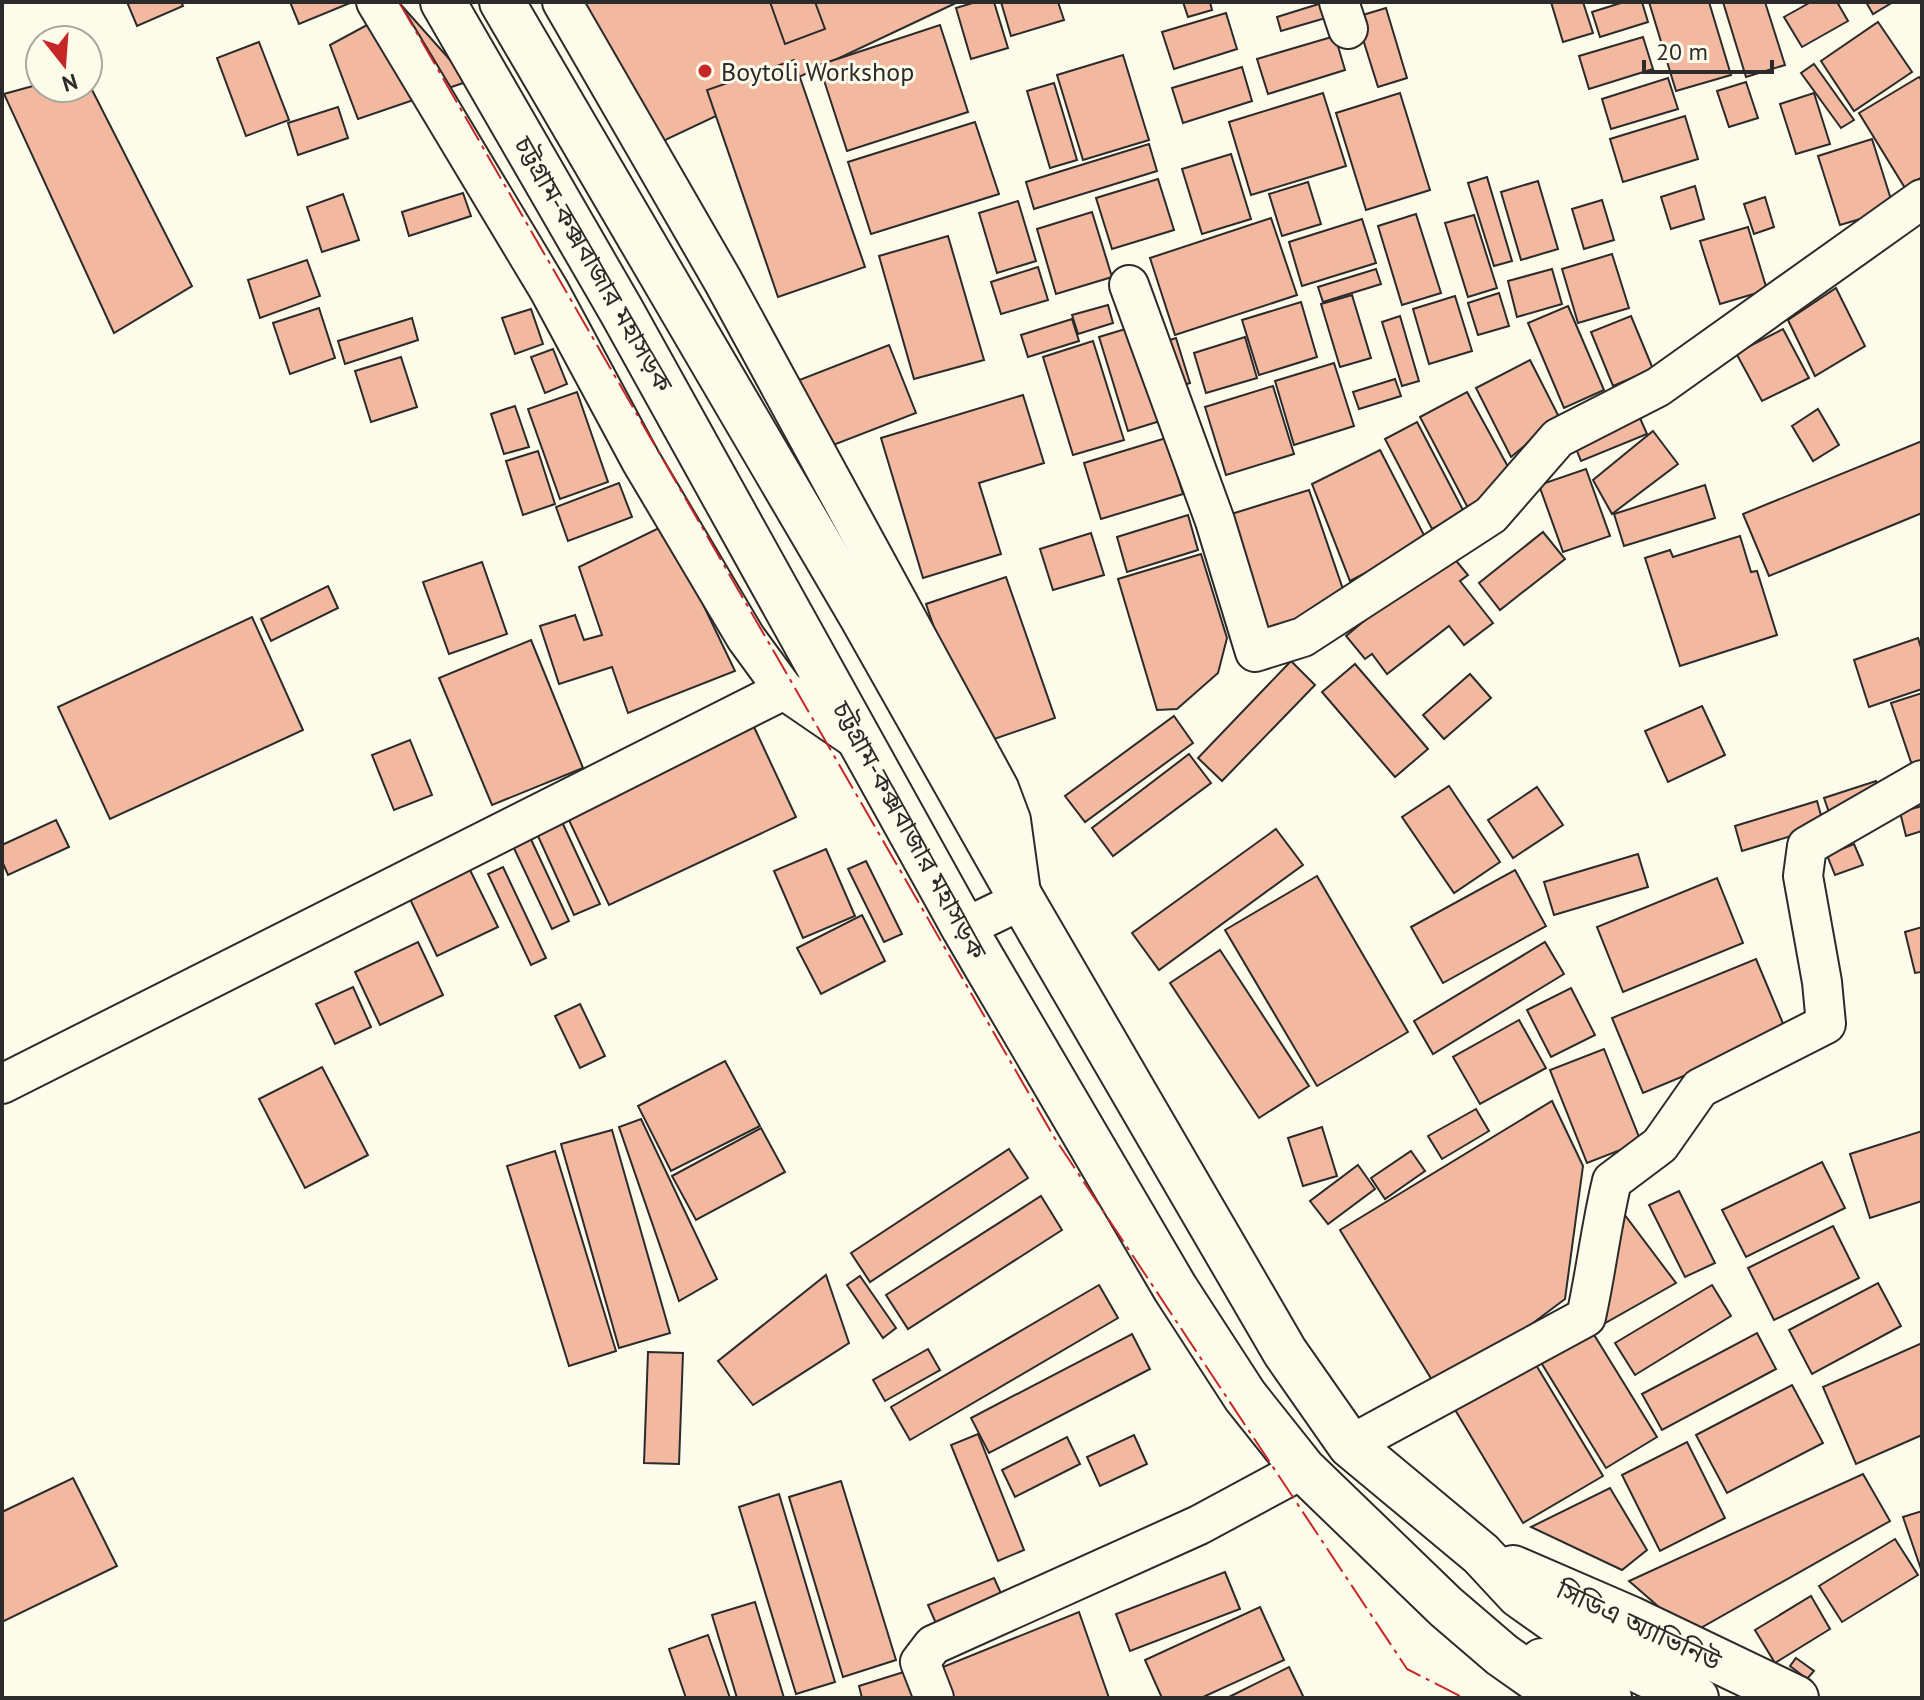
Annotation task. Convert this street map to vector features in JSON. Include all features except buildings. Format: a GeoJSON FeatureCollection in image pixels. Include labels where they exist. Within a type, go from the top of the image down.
{"type":"FeatureCollection","features":[{"type":"Feature","properties":{"kind":"highway","name":"চট্টগ্রাম-কক্সবাজার মহাসড়ক"},"geometry":{"type":"LineString","coordinates":[[443,2],[637,339],[964,928],[1175,1288],[1245,1396],[1303,1469],[1446,1607],[1502,1655],[1588,1683]]}},
{"type":"Feature","properties":{"kind":"highway","name":"চট্টগ্রাম-কক্সবাজার মহাসড়ক"},"geometry":{"type":"LineString","coordinates":[[502,2],[862,617],[1022,900],[1285,1352],[1350,1445],[1481,1554]]}},
{"type":"Feature","properties":{"kind":"highway"},"geometry":{"type":"LineString","coordinates":[[1481,1554],[1519,1595],[1588,1683],[1696,1698]]}},
{"type":"Feature","properties":{"kind":"highway","name":"সিডিএ অ্যাভিনিউ"},"geometry":{"type":"LineString","coordinates":[[1481,1554],[1631,1619],[1796,1698]]}},
{"type":"Feature","properties":{"kind":"street"},"geometry":{"type":"LineString","coordinates":[[376,2],[549,290],[641,461],[746,638],[784,690],[860,742]]}},
{"type":"Feature","properties":{"kind":"street"},"geometry":{"type":"LineString","coordinates":[[562,2],[723,281],[999,788],[1011,820],[1022,900],[964,928]]}},
{"type":"Feature","properties":{"kind":"street"},"geometry":{"type":"LineString","coordinates":[[1129,285],[1215,521],[1255,652],[1303,637],[1491,515],[1558,438],[1658,387],[1922,199]]}},
{"type":"Feature","properties":{"kind":"street"},"geometry":{"type":"LineString","coordinates":[[2,1084],[784,690]]}},
{"type":"Feature","properties":{"kind":"street"},"geometry":{"type":"LineString","coordinates":[[1350,1445],[1586,1317],[1595,1276],[1600,1227],[1612,1181],[1660,1145],[1700,1088],[1826,1024],[1822,982],[1803,876],[1807,846],[1922,780]]}},
{"type":"Feature","properties":{"kind":"street"},"geometry":{"type":"LineString","coordinates":[[934,1698],[920,1662],[933,1645],[1199,1525],[1303,1469]]}},
{"type":"Feature","properties":{"kind":"power"},"geometry":{"type":"LineString","coordinates":[[399,2],[1054,1137],[1407,1669],[1464,1698]]}},
{"type":"Feature","properties":{"kind":"place","name":"Boytoli Workshop"},"geometry":{"type":"Point","coordinates":[705,71]}}]}
